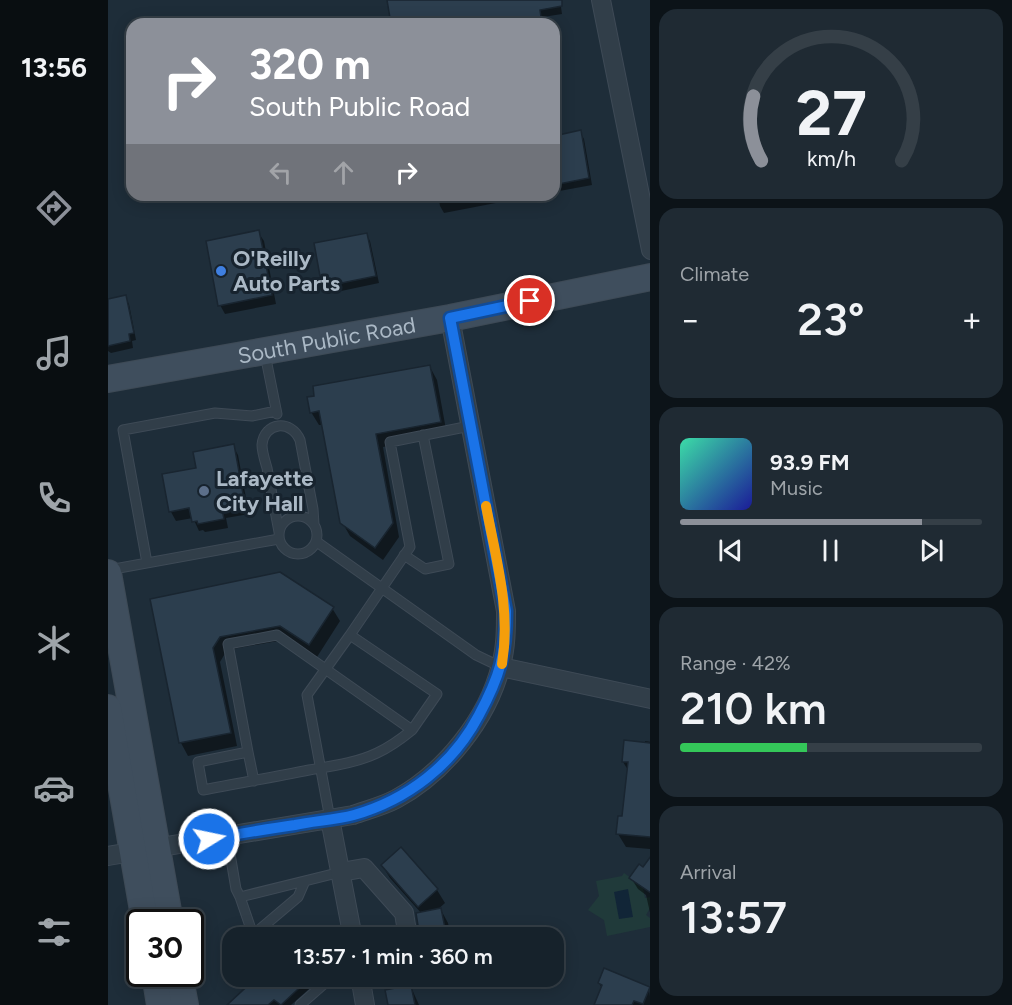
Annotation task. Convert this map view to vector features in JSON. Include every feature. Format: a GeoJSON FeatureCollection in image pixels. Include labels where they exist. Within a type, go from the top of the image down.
{"type":"FeatureCollection","features":[{"type":"Feature","properties":{"kind":"main road","name":"South Public Road"},"geometry":{"type":"LineString","coordinates":[[108,379],[450,318],[650,277]]}},
{"type":"Feature","properties":{"kind":"main road"},"geometry":{"type":"LineString","coordinates":[[108,572],[133,851],[163,909]]}},
{"type":"Feature","properties":{"kind":"main road"},"geometry":{"type":"LineString","coordinates":[[108,708],[144,909]]}},
{"type":"Feature","properties":{"kind":"main road"},"geometry":{"type":"LineString","coordinates":[[157,987],[160,1005]]}},
{"type":"Feature","properties":{"kind":"main road"},"geometry":{"type":"LineString","coordinates":[[182,987],[185,1005]]}},
{"type":"Feature","properties":{"kind":"street"},"geometry":{"type":"LineString","coordinates":[[601,0],[650,245]]}},
{"type":"Feature","properties":{"kind":"street"},"geometry":{"type":"LineString","coordinates":[[133,851],[353,815],[390,802],[431,775],[453,755],[471,732],[501,667],[506,639],[506,611],[450,318]]}},
{"type":"Feature","properties":{"kind":"street"},"geometry":{"type":"LineString","coordinates":[[501,667],[650,699]]}},
{"type":"Feature","properties":{"kind":"street"},"geometry":{"type":"LineString","coordinates":[[330,819],[351,927]]}},
{"type":"Feature","properties":{"kind":"street"},"geometry":{"type":"LineString","coordinates":[[341,872],[364,868],[404,913],[406,927]]}},
{"type":"Feature","properties":{"kind":"street"},"geometry":{"type":"LineString","coordinates":[[362,987],[365,1005]]}},
{"type":"Feature","properties":{"kind":"lane"},"geometry":{"type":"LineString","coordinates":[[264,351],[279,425]]}},
{"type":"Feature","properties":{"kind":"lane"},"geometry":{"type":"LineString","coordinates":[[147,563],[123,430],[215,412],[252,416],[276,411]]}},
{"type":"Feature","properties":{"kind":"lane"},"geometry":{"type":"LineString","coordinates":[[279,425],[288,426],[300,440],[314,524],[318,536],[317,542],[309,552],[297,555],[285,550],[279,535],[262,446],[270,430],[279,425]]}},
{"type":"Feature","properties":{"kind":"lane"},"geometry":{"type":"LineString","coordinates":[[330,819],[307,695],[410,547],[390,442],[470,426]]}},
{"type":"Feature","properties":{"kind":"lane"},"geometry":{"type":"LineString","coordinates":[[404,555],[425,569],[449,564],[423,435]]}},
{"type":"Feature","properties":{"kind":"lane"},"geometry":{"type":"LineString","coordinates":[[279,535],[286,521],[297,516],[310,520],[314,524]]}},
{"type":"Feature","properties":{"kind":"lane"},"geometry":{"type":"LineString","coordinates":[[108,572],[279,535]]}},
{"type":"Feature","properties":{"kind":"lane"},"geometry":{"type":"LineString","coordinates":[[317,542],[476,655],[501,667]]}},
{"type":"Feature","properties":{"kind":"lane"},"geometry":{"type":"LineString","coordinates":[[254,781],[228,644],[276,635],[412,730]]}},
{"type":"Feature","properties":{"kind":"lane"},"geometry":{"type":"LineString","coordinates":[[248,752],[198,762],[203,790],[351,762],[377,753],[398,742],[412,730],[436,694],[350,635]]}},
{"type":"Feature","properties":{"kind":"lane"},"geometry":{"type":"LineString","coordinates":[[227,836],[236,889],[253,935],[298,897],[305,881]]}},
{"type":"Feature","properties":{"kind":"lane"},"geometry":{"type":"LineString","coordinates":[[240,897],[341,872]]}},
{"type":"Feature","properties":{"kind":"lane"},"geometry":{"type":"LineString","coordinates":[[300,1005],[320,987]]}},
{"type":"Feature","properties":{"kind":"green space"},"geometry":{"type":"Polygon","coordinates":[[[624,873],[643,887],[645,898],[650,897],[650,908],[646,915],[650,918],[650,927],[607,936],[604,920],[588,910],[599,896],[596,881],[622,876],[624,873]]]}},
{"type":"Feature","properties":{"kind":"water"},"geometry":{"type":"Polygon","coordinates":[[[628,889],[633,917],[619,919],[614,892],[628,889]]]}},
{"type":"Feature","properties":{"kind":"building"},"geometry":{"type":"Polygon","coordinates":[[[387,0],[562,0],[562,6],[540,10],[541,18],[390,18],[387,0]]]}},
{"type":"Feature","properties":{"kind":"building"},"geometry":{"type":"Polygon","coordinates":[[[581,130],[589,178],[560,184],[560,135],[581,130]]]}},
{"type":"Feature","properties":{"kind":"building"},"geometry":{"type":"Polygon","coordinates":[[[259,230],[272,295],[218,306],[206,241],[259,230]]]}},
{"type":"Feature","properties":{"kind":"building"},"geometry":{"type":"Polygon","coordinates":[[[367,233],[376,276],[322,287],[314,243],[367,233]]]}},
{"type":"Feature","properties":{"kind":"building"},"geometry":{"type":"Polygon","coordinates":[[[126,295],[134,333],[129,334],[130,341],[108,346],[108,299],[126,295]]]}},
{"type":"Feature","properties":{"kind":"building"},"geometry":{"type":"Polygon","coordinates":[[[430,365],[441,422],[376,434],[393,523],[375,548],[340,523],[319,411],[310,413],[307,397],[314,396],[313,386],[430,365]]]}},
{"type":"Feature","properties":{"kind":"building","name":"Lafayette City Hall"},"geometry":{"type":"Polygon","coordinates":[[[234,444],[245,505],[222,509],[224,519],[198,524],[197,521],[192,522],[189,508],[169,512],[162,474],[196,468],[193,452],[234,444]]]}},
{"type":"Feature","properties":{"kind":"building"},"geometry":{"type":"Polygon","coordinates":[[[280,572],[334,607],[309,645],[280,626],[220,637],[213,648],[231,733],[179,743],[150,599],[280,572]]]}},
{"type":"Feature","properties":{"kind":"building"},"geometry":{"type":"Polygon","coordinates":[[[624,740],[650,743],[650,837],[616,834],[618,816],[622,816],[628,762],[622,762],[624,740]]]}},
{"type":"Feature","properties":{"kind":"building"},"geometry":{"type":"Polygon","coordinates":[[[401,847],[438,889],[418,907],[381,865],[401,847]]]}},
{"type":"Feature","properties":{"kind":"building"},"geometry":{"type":"Polygon","coordinates":[[[650,857],[650,892],[629,878],[639,864],[643,867],[650,857]]]}},
{"type":"Feature","properties":{"kind":"building"},"geometry":{"type":"Polygon","coordinates":[[[441,908],[445,927],[418,927],[416,913],[441,908]]]}},
{"type":"Feature","properties":{"kind":"building"},"geometry":{"type":"Polygon","coordinates":[[[604,968],[650,987],[643,1004],[634,1001],[632,1005],[594,1005],[602,985],[598,983],[604,968]]]}},
{"type":"Feature","properties":{"kind":"building"},"geometry":{"type":"Polygon","coordinates":[[[246,987],[300,987],[281,1005],[274,1000],[268,1005],[227,1005],[246,987]]]}},
{"type":"Feature","properties":{"kind":"building"},"geometry":{"type":"Polygon","coordinates":[[[411,987],[415,1005],[388,1005],[385,990],[411,987]]]}},
{"type":"Feature","properties":{"kind":"slow traffic"},"geometry":{"type":"LineString","coordinates":[[486,506],[506,611],[506,639],[502,664]]}},
{"type":"Feature","properties":{"kind":"place","name":"O'Reilly Auto Parts"},"geometry":{"type":"Point","coordinates":[221,271]}},
{"type":"Feature","properties":{"kind":"place","name":"Lafayette City Hall"},"geometry":{"type":"Point","coordinates":[204,491]}},
{"type":"Feature","properties":{"kind":"route"},"geometry":{"type":"LineString","coordinates":[[209,839],[353,815],[390,802],[431,775],[453,755],[471,732],[501,667],[506,639],[506,611],[450,318],[530,301]]}}]}
